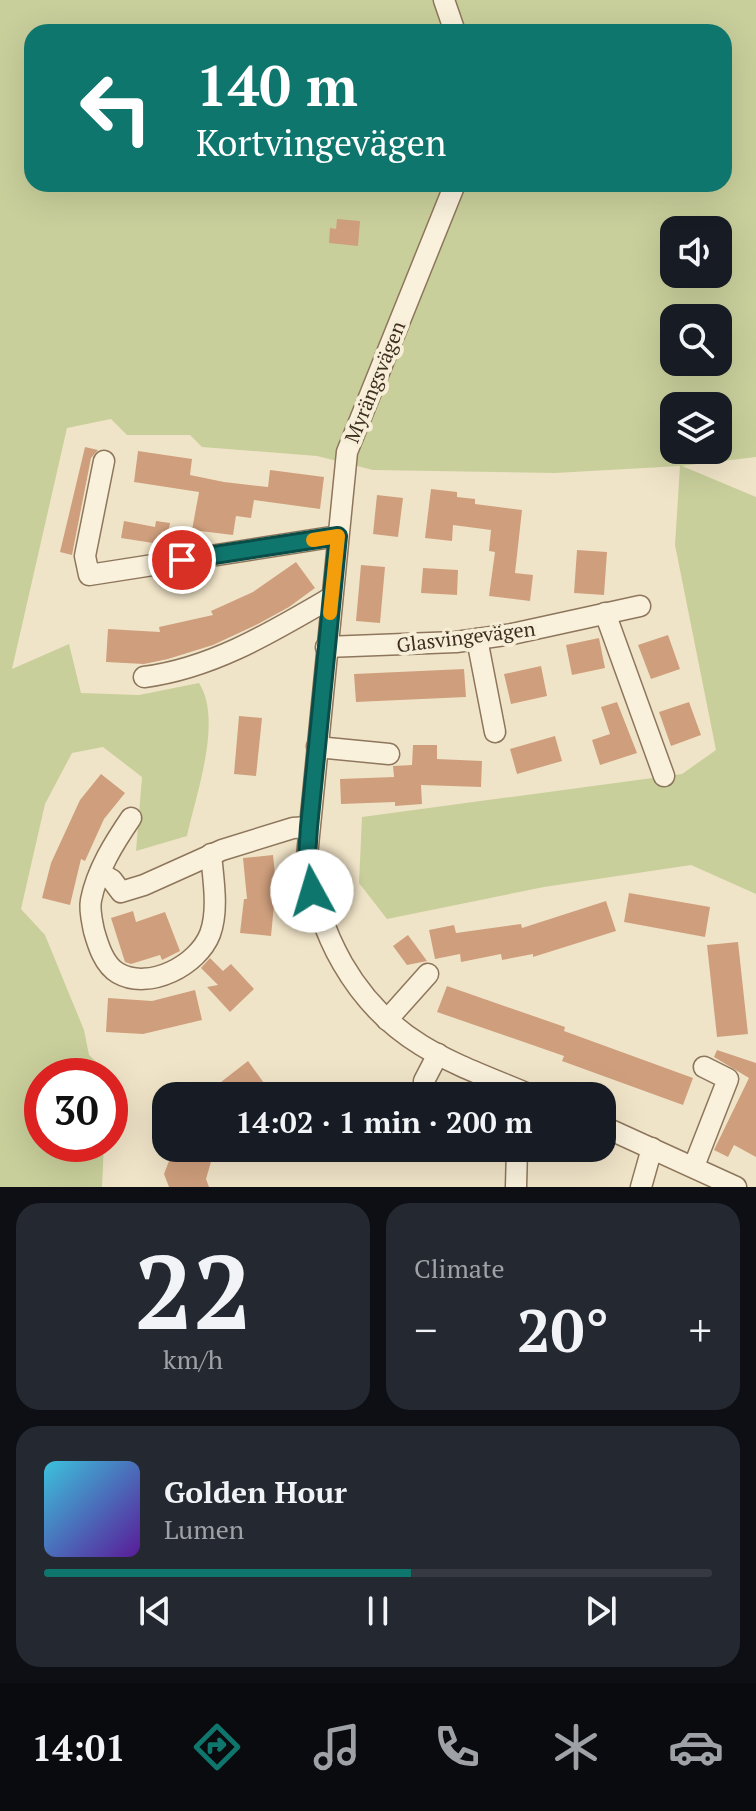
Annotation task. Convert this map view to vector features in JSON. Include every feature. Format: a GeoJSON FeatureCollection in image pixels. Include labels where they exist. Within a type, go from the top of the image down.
{"type":"FeatureCollection","features":[{"type":"Feature","properties":{"kind":"street"},"geometry":{"type":"LineString","coordinates":[[444,0],[452,24]]}},
{"type":"Feature","properties":{"kind":"street","name":"Myrängsvägen"},"geometry":{"type":"LineString","coordinates":[[452,192],[347,452],[307,856],[312,891],[323,924],[354,984],[387,1020],[422,1046],[501,1082]]}},
{"type":"Feature","properties":{"kind":"street"},"geometry":{"type":"LineString","coordinates":[[104,461],[85,556],[89,575],[338,536]]}},
{"type":"Feature","properties":{"kind":"street"},"geometry":{"type":"LineString","coordinates":[[144,677],[176,673],[253,643],[332,597]]}},
{"type":"Feature","properties":{"kind":"street","name":"Glasvingevägen"},"geometry":{"type":"LineString","coordinates":[[326,647],[477,639],[640,606]]}},
{"type":"Feature","properties":{"kind":"street"},"geometry":{"type":"LineString","coordinates":[[605,613],[664,776]]}},
{"type":"Feature","properties":{"kind":"street"},"geometry":{"type":"LineString","coordinates":[[477,639],[495,732]]}},
{"type":"Feature","properties":{"kind":"street"},"geometry":{"type":"LineString","coordinates":[[317,747],[389,754]]}},
{"type":"Feature","properties":{"kind":"street"},"geometry":{"type":"LineString","coordinates":[[131,818],[111,847],[90,902],[98,948],[116,972],[132,978],[152,978],[185,964],[200,951],[210,932],[214,882],[211,854]]}},
{"type":"Feature","properties":{"kind":"street"},"geometry":{"type":"LineString","coordinates":[[100,873],[112,880],[121,892],[144,885],[211,854],[293,828],[309,827]]}},
{"type":"Feature","properties":{"kind":"street"},"geometry":{"type":"LineString","coordinates":[[387,1020],[428,974]]}},
{"type":"Feature","properties":{"kind":"street"},"geometry":{"type":"LineString","coordinates":[[424,1082],[438,1054]]}},
{"type":"Feature","properties":{"kind":"street"},"geometry":{"type":"LineString","coordinates":[[694,1166],[728,1079],[704,1067]]}},
{"type":"Feature","properties":{"kind":"street"},"geometry":{"type":"LineString","coordinates":[[616,1132],[736,1187]]}},
{"type":"Feature","properties":{"kind":"street"},"geometry":{"type":"LineString","coordinates":[[641,1187],[652,1148]]}},
{"type":"Feature","properties":{"kind":"street"},"geometry":{"type":"LineString","coordinates":[[516,1187],[517,1162]]}},
{"type":"Feature","properties":{"kind":"green space"},"geometry":{"type":"Polygon","coordinates":[[[0,0],[756,0],[756,457],[732,460],[732,392],[660,392],[660,464],[698,464],[682,466],[756,497],[756,894],[691,865],[544,887],[387,919],[359,883],[362,817],[682,774],[716,750],[675,545],[680,466],[555,473],[373,470],[317,456],[202,447],[190,435],[127,435],[111,419],[67,428],[12,669],[69,644],[81,693],[139,695],[199,683],[206,698],[209,717],[205,758],[187,836],[136,851],[142,777],[103,747],[72,753],[45,804],[21,909],[45,935],[84,1030],[92,1058],[24,1058],[24,1162],[103,1162],[102,1187],[0,1187],[0,0]]]}},
{"type":"Feature","properties":{"kind":"building"},"geometry":{"type":"Polygon","coordinates":[[[337,219],[360,221],[358,246],[329,243],[330,228],[336,229],[337,219]]]}},
{"type":"Feature","properties":{"kind":"building"},"geometry":{"type":"Polygon","coordinates":[[[85,447],[98,450],[91,458],[72,555],[60,552],[85,447]]]}},
{"type":"Feature","properties":{"kind":"building"},"geometry":{"type":"Polygon","coordinates":[[[138,451],[192,459],[190,475],[224,482],[268,487],[270,470],[324,477],[320,509],[254,500],[251,518],[236,516],[233,535],[192,530],[199,492],[134,482],[138,451]]]}},
{"type":"Feature","properties":{"kind":"building"},"geometry":{"type":"Polygon","coordinates":[[[431,489],[457,492],[457,497],[475,499],[475,504],[522,510],[515,573],[533,575],[530,601],[489,596],[495,552],[489,551],[491,530],[453,525],[452,541],[425,538],[431,489]]]}},
{"type":"Feature","properties":{"kind":"building"},"geometry":{"type":"Polygon","coordinates":[[[377,495],[403,498],[398,537],[373,534],[377,495]]]}},
{"type":"Feature","properties":{"kind":"building"},"geometry":{"type":"Polygon","coordinates":[[[124,521],[155,527],[156,521],[170,523],[166,545],[121,538],[124,521]]]}},
{"type":"Feature","properties":{"kind":"building"},"geometry":{"type":"Polygon","coordinates":[[[577,550],[607,552],[604,595],[574,593],[577,550]]]}},
{"type":"Feature","properties":{"kind":"building"},"geometry":{"type":"Polygon","coordinates":[[[296,562],[315,588],[258,624],[213,645],[168,659],[144,664],[106,662],[108,629],[160,632],[159,627],[213,615],[211,611],[253,592],[296,562]]]}},
{"type":"Feature","properties":{"kind":"building"},"geometry":{"type":"Polygon","coordinates":[[[361,565],[385,567],[380,623],[356,621],[361,565]]]}},
{"type":"Feature","properties":{"kind":"building"},"geometry":{"type":"Polygon","coordinates":[[[423,568],[458,570],[457,595],[421,593],[423,568]]]}},
{"type":"Feature","properties":{"kind":"building"},"geometry":{"type":"Polygon","coordinates":[[[668,635],[680,669],[651,679],[638,645],[668,635]]]}},
{"type":"Feature","properties":{"kind":"building"},"geometry":{"type":"Polygon","coordinates":[[[599,638],[605,668],[572,675],[566,645],[599,638]]]}},
{"type":"Feature","properties":{"kind":"building"},"geometry":{"type":"Polygon","coordinates":[[[541,666],[547,696],[511,704],[504,674],[541,666]]]}},
{"type":"Feature","properties":{"kind":"building"},"geometry":{"type":"Polygon","coordinates":[[[464,669],[466,697],[356,702],[354,674],[464,669]]]}},
{"type":"Feature","properties":{"kind":"building"},"geometry":{"type":"Polygon","coordinates":[[[617,702],[637,753],[600,765],[592,740],[610,734],[601,707],[617,702]]]}},
{"type":"Feature","properties":{"kind":"building"},"geometry":{"type":"Polygon","coordinates":[[[689,702],[701,735],[671,746],[659,712],[689,702]]]}},
{"type":"Feature","properties":{"kind":"building"},"geometry":{"type":"Polygon","coordinates":[[[239,716],[262,718],[256,776],[234,774],[239,716]]]}},
{"type":"Feature","properties":{"kind":"building"},"geometry":{"type":"Polygon","coordinates":[[[555,736],[562,761],[517,774],[510,749],[555,736]]]}},
{"type":"Feature","properties":{"kind":"building"},"geometry":{"type":"Polygon","coordinates":[[[413,745],[437,745],[437,759],[482,761],[481,787],[421,785],[422,804],[341,804],[340,779],[394,777],[393,766],[412,765],[413,745]]]}},
{"type":"Feature","properties":{"kind":"building"},"geometry":{"type":"Polygon","coordinates":[[[101,774],[125,793],[104,819],[85,861],[81,859],[70,905],[42,898],[51,863],[80,800],[101,774]]]}},
{"type":"Feature","properties":{"kind":"building"},"geometry":{"type":"Polygon","coordinates":[[[273,855],[276,884],[271,936],[240,933],[244,899],[247,899],[243,858],[273,855]]]}},
{"type":"Feature","properties":{"kind":"building"},"geometry":{"type":"Polygon","coordinates":[[[629,893],[710,907],[705,937],[624,922],[629,893]]]}},
{"type":"Feature","properties":{"kind":"building"},"geometry":{"type":"Polygon","coordinates":[[[606,901],[616,931],[533,957],[533,954],[502,960],[501,954],[461,962],[460,954],[435,959],[429,930],[454,925],[456,933],[521,924],[522,928],[606,901]]]}},
{"type":"Feature","properties":{"kind":"building"},"geometry":{"type":"Polygon","coordinates":[[[133,911],[136,922],[165,912],[180,951],[162,960],[160,955],[131,964],[125,962],[111,918],[133,911]]]}},
{"type":"Feature","properties":{"kind":"building"},"geometry":{"type":"Polygon","coordinates":[[[408,935],[427,961],[407,965],[393,946],[408,935]]]}},
{"type":"Feature","properties":{"kind":"building"},"geometry":{"type":"Polygon","coordinates":[[[738,942],[748,1034],[717,1037],[707,945],[738,942]]]}},
{"type":"Feature","properties":{"kind":"building"},"geometry":{"type":"Polygon","coordinates":[[[210,958],[223,971],[231,964],[254,989],[230,1012],[207,987],[218,985],[201,968],[210,958]]]}},
{"type":"Feature","properties":{"kind":"building"},"geometry":{"type":"Polygon","coordinates":[[[447,986],[565,1027],[564,1031],[693,1078],[683,1105],[562,1061],[564,1056],[437,1012],[447,986]]]}},
{"type":"Feature","properties":{"kind":"building"},"geometry":{"type":"Polygon","coordinates":[[[195,990],[202,1020],[143,1034],[106,1032],[108,998],[152,1001],[195,990]]]}},
{"type":"Feature","properties":{"kind":"building"},"geometry":{"type":"Polygon","coordinates":[[[717,1050],[756,1063],[756,1157],[734,1145],[728,1157],[714,1150],[749,1078],[714,1057],[717,1050]]]}},
{"type":"Feature","properties":{"kind":"building"},"geometry":{"type":"Polygon","coordinates":[[[248,1061],[263,1082],[221,1082],[248,1061]]]}},
{"type":"Feature","properties":{"kind":"building"},"geometry":{"type":"Polygon","coordinates":[[[169,1162],[211,1162],[206,1179],[209,1187],[169,1187],[164,1174],[169,1162]]]}},
{"type":"Feature","properties":{"kind":"slow traffic"},"geometry":{"type":"LineString","coordinates":[[313,540],[338,536],[330,613]]}},
{"type":"Feature","properties":{"kind":"route"},"geometry":{"type":"LineString","coordinates":[[182,560],[338,536],[309,827],[307,856],[312,891]]}}]}
